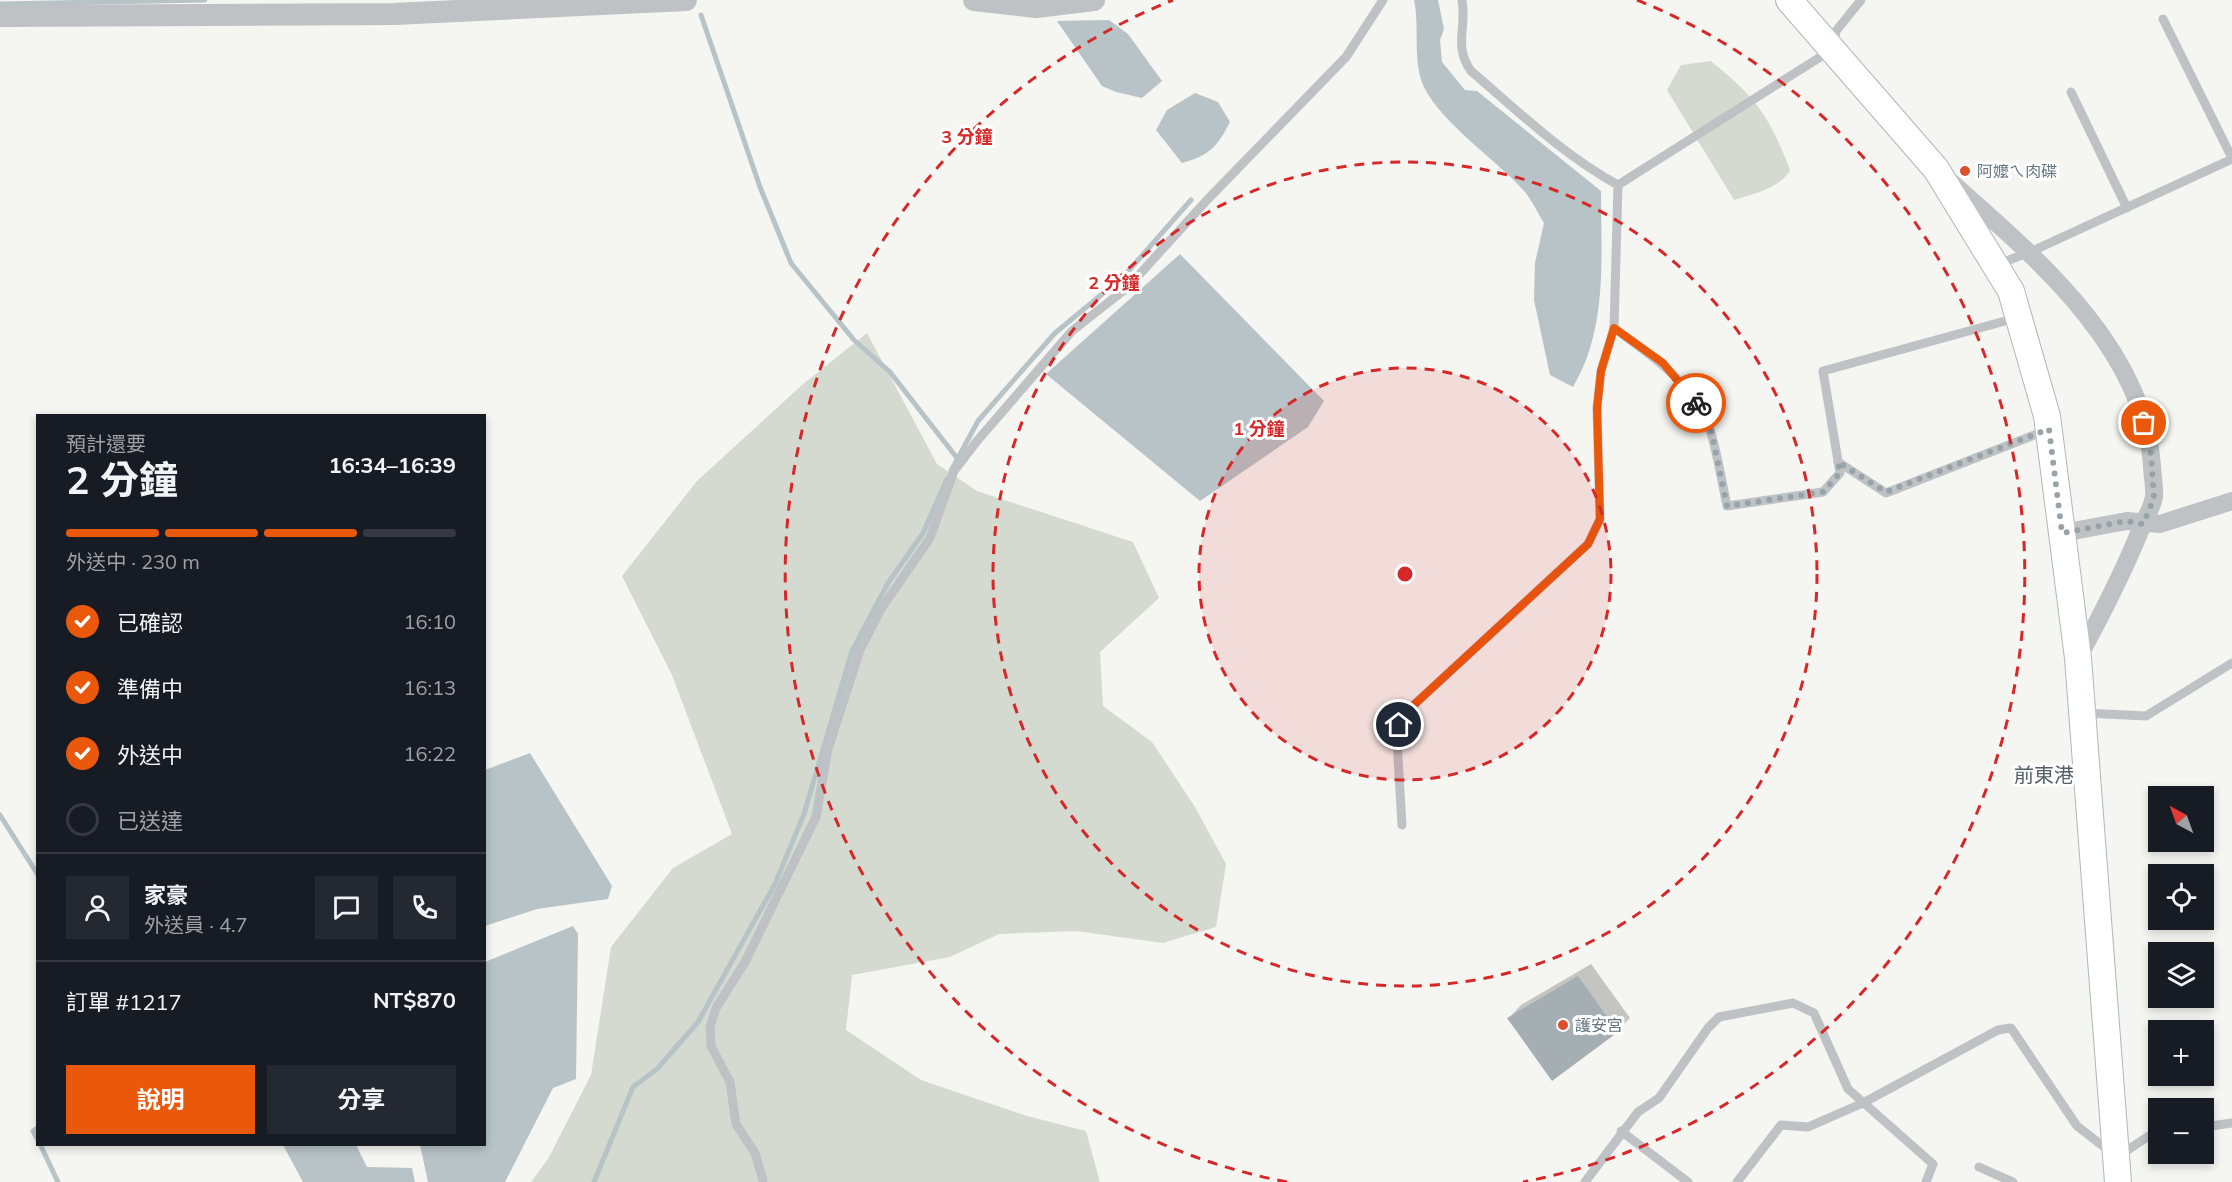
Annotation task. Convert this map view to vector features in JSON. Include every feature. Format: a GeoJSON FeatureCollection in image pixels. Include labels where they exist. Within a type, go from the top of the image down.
{"type":"FeatureCollection","features":[{"type":"Feature","properties":{"kind":"main road"},"geometry":{"type":"LineString","coordinates":[[1789,0],[1936,169],[2011,291],[2019,318],[2049,429],[2078,658],[2117,1170]]}},
{"type":"Feature","properties":{"kind":"street"},"geometry":{"type":"LineString","coordinates":[[0,16],[394,14],[686,0]]}},
{"type":"Feature","properties":{"kind":"street"},"geometry":{"type":"LineString","coordinates":[[974,0],[1036,7],[1094,0]]}},
{"type":"Feature","properties":{"kind":"street"},"geometry":{"type":"LineString","coordinates":[[1936,169],[2030,252],[2062,286],[2108,343],[2138,404],[2150,441],[2154,498],[2118,584],[2078,658]]}},
{"type":"Feature","properties":{"kind":"street"},"geometry":{"type":"LineString","coordinates":[[2062,533],[2127,521],[2160,524],[2232,501]]}},
{"type":"Feature","properties":{"kind":"lane"},"geometry":{"type":"LineString","coordinates":[[763,1180],[755,1153],[736,1124],[730,1082],[711,1046],[710,1027],[716,1008],[745,962],[816,817],[828,749],[860,650],[881,609],[930,538],[954,471],[977,441],[1072,331],[1128,287],[1208,199],[1346,57],[1383,0]]}},
{"type":"Feature","properties":{"kind":"lane"},"geometry":{"type":"LineString","coordinates":[[1462,0],[1464,13],[1461,56],[1471,71],[1557,144],[1595,173],[1618,185]]}},
{"type":"Feature","properties":{"kind":"lane"},"geometry":{"type":"LineString","coordinates":[[1618,185],[1833,49],[1836,31],[1861,0]]}},
{"type":"Feature","properties":{"kind":"lane"},"geometry":{"type":"LineString","coordinates":[[1995,265],[2030,252],[2232,158],[2163,19]]}},
{"type":"Feature","properties":{"kind":"lane"},"geometry":{"type":"LineString","coordinates":[[2071,92],[2127,208]]}},
{"type":"Feature","properties":{"kind":"lane"},"geometry":{"type":"LineString","coordinates":[[1402,825],[1397,741],[1404,714],[1588,544],[1600,519],[1597,408],[1601,371],[1614,328],[1618,185]]}},
{"type":"Feature","properties":{"kind":"lane"},"geometry":{"type":"LineString","coordinates":[[1614,328],[1663,363],[1691,394],[1711,430],[1727,506],[1823,492],[1840,473],[1824,371],[2019,318]]}},
{"type":"Feature","properties":{"kind":"lane"},"geometry":{"type":"LineString","coordinates":[[1838,462],[1886,492],[2049,429]]}},
{"type":"Feature","properties":{"kind":"lane"},"geometry":{"type":"LineString","coordinates":[[2083,712],[2146,716],[2232,663]]}},
{"type":"Feature","properties":{"kind":"lane"},"geometry":{"type":"LineString","coordinates":[[1585,1182],[1638,1112],[1659,1098],[1708,1028],[1719,1017],[1793,1003],[1814,1013],[1848,1089],[1934,1164],[1926,1182]]}},
{"type":"Feature","properties":{"kind":"lane"},"geometry":{"type":"LineString","coordinates":[[1737,1182],[1781,1125],[1808,1127],[1863,1103],[1998,1030],[2012,1028],[2077,1126],[2117,1170],[2148,1138]]}},
{"type":"Feature","properties":{"kind":"lane"},"geometry":{"type":"LineString","coordinates":[[2214,1126],[2232,1123]]}},
{"type":"Feature","properties":{"kind":"lane"},"geometry":{"type":"LineString","coordinates":[[1622,1131],[1688,1182]]}},
{"type":"Feature","properties":{"kind":"lane"},"geometry":{"type":"LineString","coordinates":[[1979,1167],[2013,1182]]}},
{"type":"Feature","properties":{"kind":"shaded area"},"geometry":{"type":"Polygon","coordinates":[[[1414,0],[1438,0],[1444,29],[1440,40],[1442,62],[1465,90],[1477,91],[1601,191],[1601,266],[1597,316],[1592,341],[1573,387],[1550,375],[1534,300],[1535,263],[1544,223],[1532,202],[1513,179],[1456,128],[1432,101],[1420,77],[1418,66],[1414,0]]]}},
{"type":"Feature","properties":{"kind":"shaded area"},"geometry":{"type":"Polygon","coordinates":[[[1109,20],[1128,34],[1162,81],[1142,98],[1102,86],[1057,21],[1109,20]]]}},
{"type":"Feature","properties":{"kind":"shaded area"},"geometry":{"type":"Polygon","coordinates":[[[1711,61],[1760,109],[1775,135],[1790,170],[1773,186],[1734,200],[1667,90],[1681,65],[1711,61]]]}},
{"type":"Feature","properties":{"kind":"shaded area"},"geometry":{"type":"Polygon","coordinates":[[[1195,93],[1218,102],[1230,122],[1212,149],[1182,163],[1156,130],[1167,110],[1195,93]]]}},
{"type":"Feature","properties":{"kind":"shaded area"},"geometry":{"type":"Polygon","coordinates":[[[1180,254],[1324,401],[1308,427],[1200,501],[1046,374],[1180,254]]]}},
{"type":"Feature","properties":{"kind":"shaded area"},"geometry":{"type":"Polygon","coordinates":[[[867,333],[937,464],[977,491],[1133,542],[1159,598],[1100,652],[1103,706],[1152,742],[1195,807],[1226,864],[1216,927],[1163,943],[1076,931],[999,934],[950,957],[852,975],[846,1030],[921,1080],[1027,1116],[1086,1131],[1100,1182],[531,1182],[548,1159],[591,1075],[611,947],[673,868],[732,834],[672,675],[622,576],[697,481],[802,385],[867,333]]]}},
{"type":"Feature","properties":{"kind":"shaded area"},"geometry":{"type":"Polygon","coordinates":[[[530,753],[612,886],[608,899],[537,909],[486,926],[486,770],[530,753]]]}},
{"type":"Feature","properties":{"kind":"shaded area"},"geometry":{"type":"Polygon","coordinates":[[[573,926],[578,934],[576,1079],[553,1088],[505,1182],[428,1182],[420,1146],[486,1146],[486,962],[573,926]]]}},
{"type":"Feature","properties":{"kind":"shaded area"},"geometry":{"type":"Polygon","coordinates":[[[284,1146],[356,1146],[367,1167],[412,1168],[415,1182],[303,1182],[284,1146]]]}},
{"type":"Feature","properties":{"kind":"building","name":"護安宮"},"geometry":{"type":"Polygon","coordinates":[[[1578,976],[1618,1032],[1552,1081],[1507,1018],[1578,976]]]}},
{"type":"Feature","properties":{"kind":"waterway"},"geometry":{"type":"LineString","coordinates":[[0,4],[205,0]]}},
{"type":"Feature","properties":{"kind":"waterway"},"geometry":{"type":"LineString","coordinates":[[701,15],[760,187],[791,263],[854,340],[890,372],[957,458]]}},
{"type":"Feature","properties":{"kind":"waterway"},"geometry":{"type":"LineString","coordinates":[[951,471],[978,421],[1055,333],[1124,276],[1191,200]]}},
{"type":"Feature","properties":{"kind":"waterway"},"geometry":{"type":"LineString","coordinates":[[594,1182],[633,1087],[657,1069],[698,1022],[775,884],[804,814],[852,651],[888,583],[923,533],[947,479]]}},
{"type":"Feature","properties":{"kind":"waterway"},"geometry":{"type":"LineString","coordinates":[[0,815],[36,872]]}},
{"type":"Feature","properties":{"kind":"waterway"},"geometry":{"type":"LineString","coordinates":[[36,1129],[33,1131],[36,1136]]}},
{"type":"Feature","properties":{"kind":"waterway"},"geometry":{"type":"LineString","coordinates":[[41,1146],[58,1182]]}},
{"type":"Feature","properties":{"kind":"way so far"},"geometry":{"type":"LineString","coordinates":[[1696,403],[1711,430],[1727,506],[1823,492],[1840,473],[1838,462],[1886,492],[2049,429],[2062,533],[2127,521],[2143,524],[2154,498],[2150,441],[2144,423]]}},
{"type":"Feature","properties":{"kind":"place","name":"阿嬤ㄟ肉碟"},"geometry":{"type":"Point","coordinates":[1965,171]}},
{"type":"Feature","properties":{"kind":"place","name":"護安宮"},"geometry":{"type":"Point","coordinates":[1563,1025]}},
{"type":"Feature","properties":{"kind":"district","name":"前東港"},"geometry":{"type":"Point","coordinates":[2044,775]}},
{"type":"Feature","properties":{"kind":"route"},"geometry":{"type":"LineString","coordinates":[[1399,725],[1404,714],[1588,544],[1600,519],[1597,408],[1601,371],[1614,328],[1663,363],[1691,394],[1696,403]]}}]}
